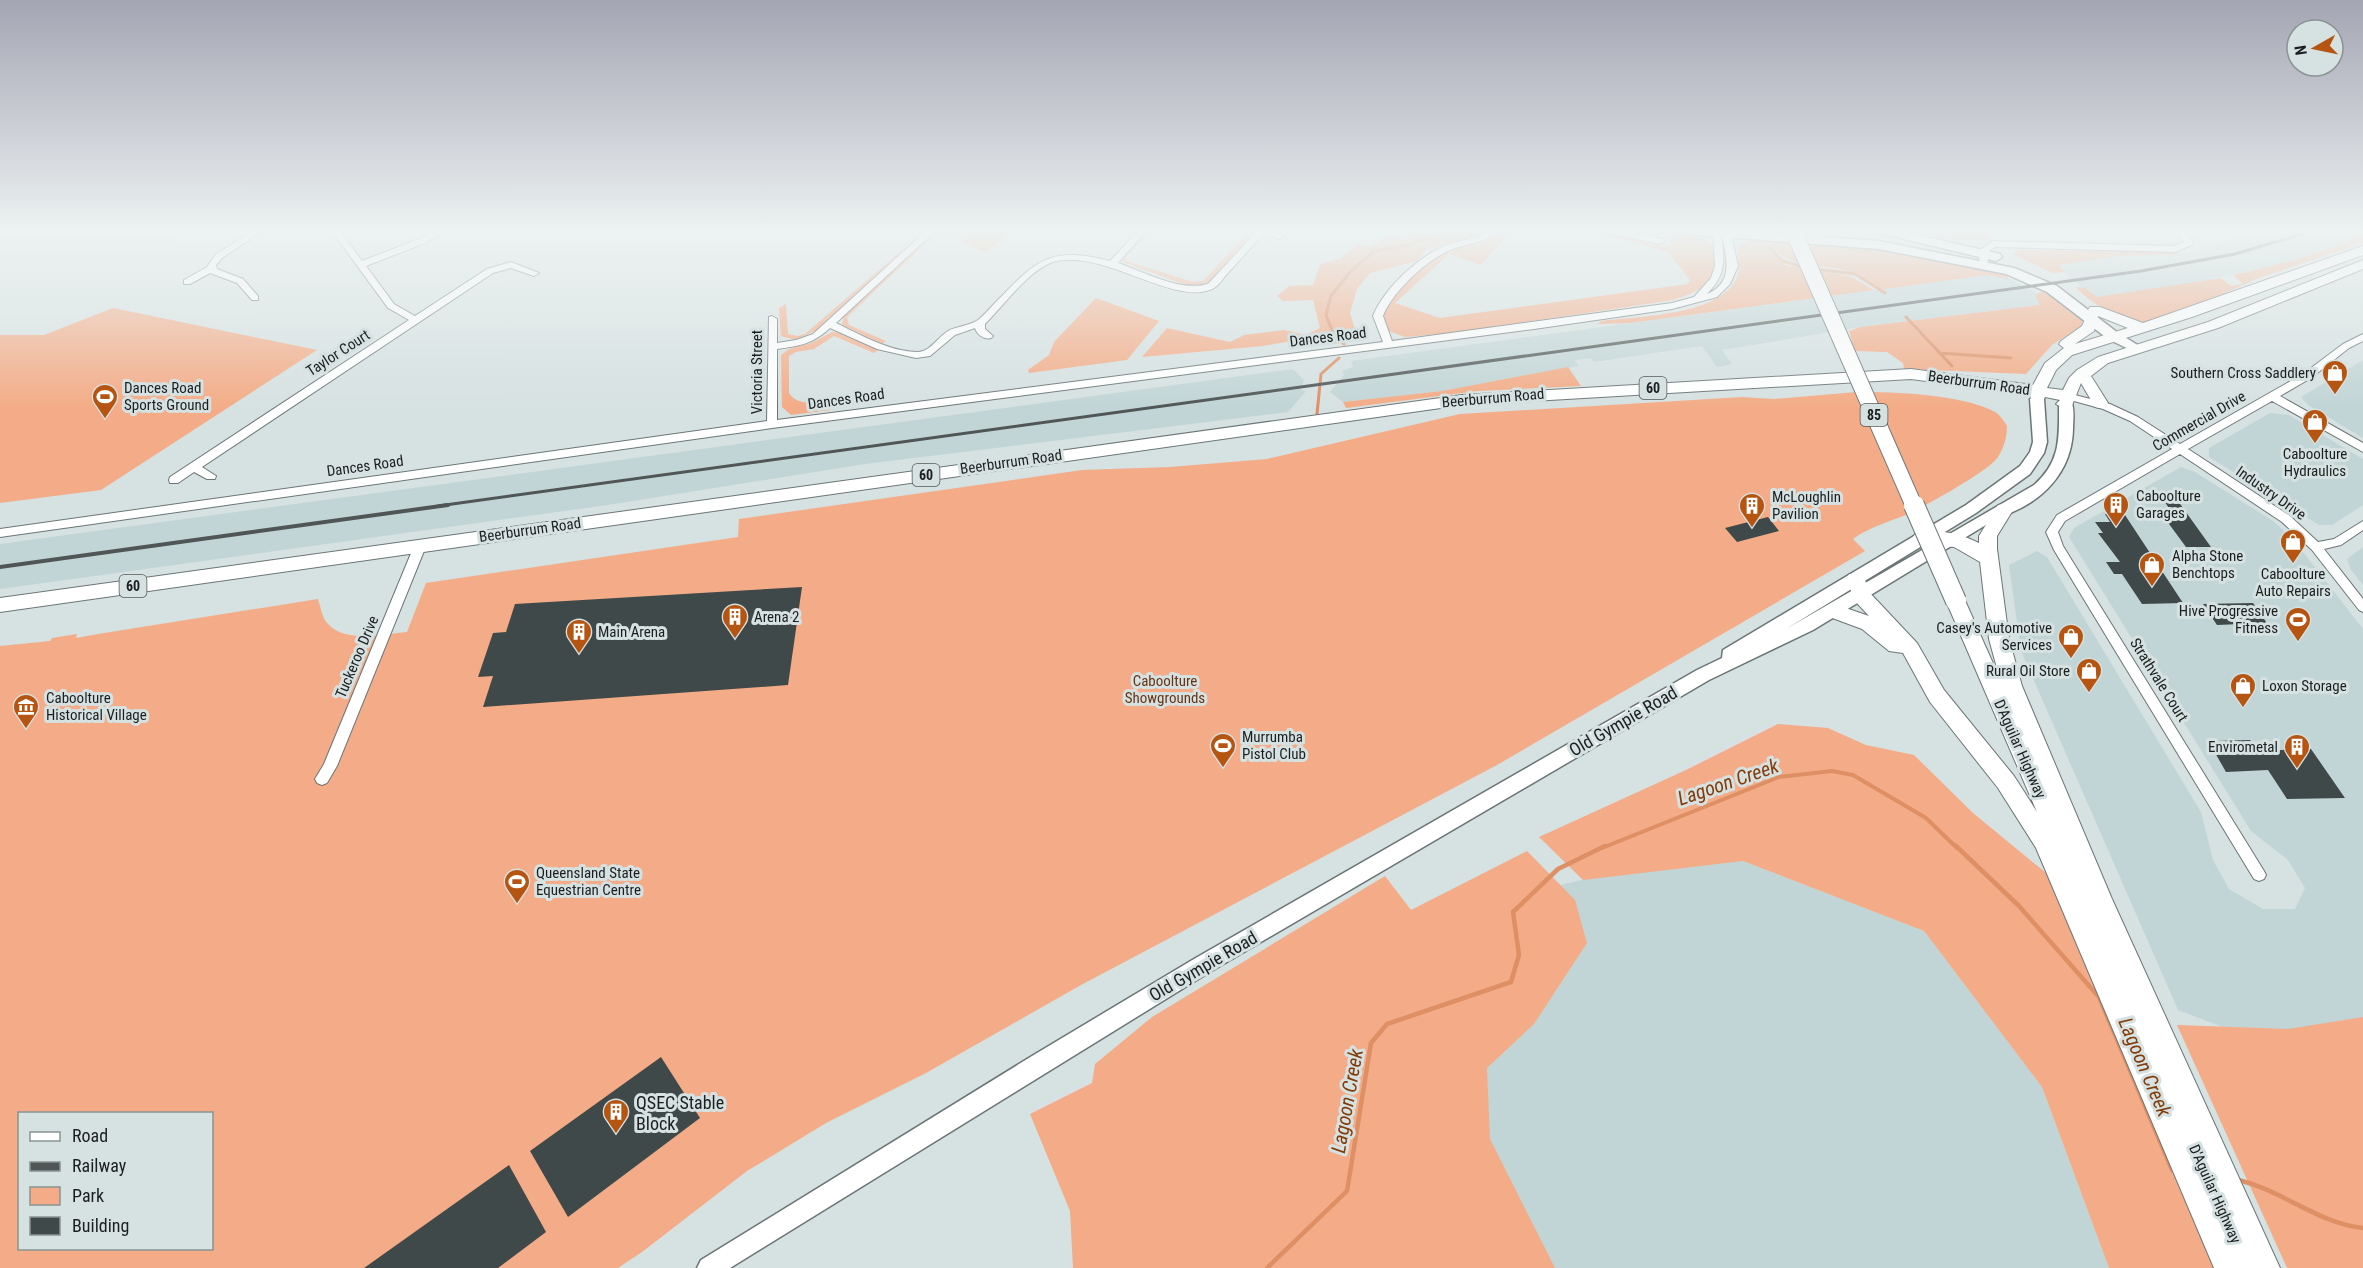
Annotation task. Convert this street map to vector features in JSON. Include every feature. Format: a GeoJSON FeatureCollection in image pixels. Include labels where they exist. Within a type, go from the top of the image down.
{"type":"FeatureCollection","features":[{"type":"Feature","properties":{"kind":"highway","name":"D'Aguilar Highway"},"geometry":{"type":"LineString","coordinates":[[1819,289],[1956,601],[2091,893],[2232,1233],[2258,1264]]}},
{"type":"Feature","properties":{"kind":"highway"},"geometry":{"type":"LineString","coordinates":[[2004,510],[1988,536],[1988,558],[1999,639],[2009,679],[2091,893],[2258,1264]]}},
{"type":"Feature","properties":{"kind":"highway"},"geometry":{"type":"LineString","coordinates":[[1922,539],[1953,538],[1965,542],[1988,558]]}},
{"type":"Feature","properties":{"kind":"highway"},"geometry":{"type":"LineString","coordinates":[[1858,587],[1901,635],[1944,707],[2021,802],[2060,873],[2228,1268]]}},
{"type":"Feature","properties":{"kind":"highway"},"geometry":{"type":"LineString","coordinates":[[1834,611],[1869,624],[1920,668]]}},
{"type":"Feature","properties":{"kind":"main road"},"geometry":{"type":"LineString","coordinates":[[2053,289],[2140,348]]}},
{"type":"Feature","properties":{"kind":"main road","name":"Beerburrum Road"},"geometry":{"type":"LineString","coordinates":[[2038,391],[2051,364],[2067,352],[2253,289]]}},
{"type":"Feature","properties":{"kind":"main road"},"geometry":{"type":"LineString","coordinates":[[2066,400],[2082,373],[2103,360],[2223,321],[2303,289]]}},
{"type":"Feature","properties":{"kind":"main road"},"geometry":{"type":"LineString","coordinates":[[2093,314],[2143,328]]}},
{"type":"Feature","properties":{"kind":"main road"},"geometry":{"type":"LineString","coordinates":[[2067,352],[2066,344],[2089,328],[2093,314]]}},
{"type":"Feature","properties":{"kind":"main road"},"geometry":{"type":"LineString","coordinates":[[2082,373],[2100,404]]}},
{"type":"Feature","properties":{"kind":"main road","name":"Beerburrum Road"},"geometry":{"type":"LineString","coordinates":[[0,605],[1318,419],[1490,397],[1911,374],[1943,376],[2038,391],[2066,400]]}},
{"type":"Feature","properties":{"kind":"main road","name":"Beerburrum Road"},"geometry":{"type":"LineString","coordinates":[[1884,377],[2038,391]]}},
{"type":"Feature","properties":{"kind":"main road","name":"Old Gympie Road"},"geometry":{"type":"LineString","coordinates":[[710,1268],[1059,1051],[1515,783],[1703,675],[1777,642],[1834,611],[1858,587],[1922,539],[2006,484],[2032,462],[2041,434],[2038,391]]}},
{"type":"Feature","properties":{"kind":"main road","name":"Old Gympie Road"},"geometry":{"type":"LineString","coordinates":[[1703,675],[1710,667],[1953,538],[1995,512],[2004,510],[2041,488],[2057,471],[2065,452],[2066,400]]}},
{"type":"Feature","properties":{"kind":"street"},"geometry":{"type":"LineString","coordinates":[[247,289],[255,298]]}},
{"type":"Feature","properties":{"kind":"street"},"geometry":{"type":"LineString","coordinates":[[378,289],[391,306],[415,320]]}},
{"type":"Feature","properties":{"kind":"street","name":"Taylor Court"},"geometry":{"type":"LineString","coordinates":[[174,480],[462,289]]}},
{"type":"Feature","properties":{"kind":"street"},"geometry":{"type":"LineString","coordinates":[[773,347],[805,342],[831,325],[867,289]]}},
{"type":"Feature","properties":{"kind":"street"},"geometry":{"type":"LineString","coordinates":[[831,325],[880,347],[916,355],[927,354],[952,333],[980,323],[1018,289]]}},
{"type":"Feature","properties":{"kind":"street"},"geometry":{"type":"LineString","coordinates":[[1187,289],[1202,291],[1205,289]]}},
{"type":"Feature","properties":{"kind":"street"},"geometry":{"type":"LineString","coordinates":[[1389,345],[1378,316],[1387,298],[1397,289]]}},
{"type":"Feature","properties":{"kind":"street","name":"Dances Road"},"geometry":{"type":"LineString","coordinates":[[0,533],[772,424],[1534,326],[1672,306],[1714,295],[1719,289]]}},
{"type":"Feature","properties":{"kind":"street","name":"Victoria Street"},"geometry":{"type":"LineString","coordinates":[[772,320],[772,424]]}},
{"type":"Feature","properties":{"kind":"street"},"geometry":{"type":"LineString","coordinates":[[980,323],[981,330],[988,336]]}},
{"type":"Feature","properties":{"kind":"street","name":"Commercial Drive"},"geometry":{"type":"LineString","coordinates":[[2052,532],[2061,518],[2306,376],[2346,346],[2363,337]]}},
{"type":"Feature","properties":{"kind":"street"},"geometry":{"type":"LineString","coordinates":[[2272,396],[2363,448]]}},
{"type":"Feature","properties":{"kind":"street","name":"Industry Drive"},"geometry":{"type":"LineString","coordinates":[[2066,400],[2100,404],[2124,413],[2286,519],[2316,547],[2363,607]]}},
{"type":"Feature","properties":{"kind":"street","name":"Industry Drive"},"geometry":{"type":"LineString","coordinates":[[2066,400],[2142,426]]}},
{"type":"Feature","properties":{"kind":"street"},"geometry":{"type":"LineString","coordinates":[[194,467],[211,476]]}},
{"type":"Feature","properties":{"kind":"street"},"geometry":{"type":"LineString","coordinates":[[2316,547],[2337,542],[2363,525]]}},
{"type":"Feature","properties":{"kind":"street","name":"Strathvale Court"},"geometry":{"type":"LineString","coordinates":[[2052,532],[2058,547],[2259,875]]}},
{"type":"Feature","properties":{"kind":"street","name":"Tuckeroo Drive"},"geometry":{"type":"LineString","coordinates":[[322,779],[330,766],[420,546]]}},
{"type":"Feature","properties":{"kind":"shaded area"},"geometry":{"type":"Polygon","coordinates":[[[1881,289],[2030,289],[2037,293],[2035,295],[2040,305],[1861,327],[1722,350],[1732,364],[1717,367],[1702,346],[1594,362],[1591,358],[1575,360],[1578,366],[1442,391],[1343,402],[1330,392],[1344,375],[1342,371],[1353,367],[1351,361],[1881,289]]]}},
{"type":"Feature","properties":{"kind":"shaded area"},"geometry":{"type":"Polygon","coordinates":[[[2085,289],[2154,289],[2097,297],[2085,289]]]}},
{"type":"Feature","properties":{"kind":"shaded area"},"geometry":{"type":"Polygon","coordinates":[[[2363,360],[2363,438],[2308,405],[2301,397],[2363,360]]]}},
{"type":"Feature","properties":{"kind":"shaded area"},"geometry":{"type":"Polygon","coordinates":[[[1293,369],[1304,380],[1301,390],[1306,391],[1288,412],[865,464],[608,505],[0,589],[0,544],[1293,369]]]}},
{"type":"Feature","properties":{"kind":"shaded area"},"geometry":{"type":"Polygon","coordinates":[[[2270,413],[2289,415],[2363,459],[2363,505],[2332,525],[2319,525],[2209,457],[2209,448],[2270,413]]]}},
{"type":"Feature","properties":{"kind":"shaded area"},"geometry":{"type":"Polygon","coordinates":[[[2181,467],[2195,472],[2273,521],[2293,539],[2363,629],[2363,1060],[2228,1029],[2178,1010],[2021,651],[2009,565],[2037,551],[2047,557],[2201,812],[2213,860],[2229,889],[2263,909],[2295,909],[2305,888],[2288,860],[2251,831],[2069,537],[2074,528],[2181,467]]]}},
{"type":"Feature","properties":{"kind":"shaded area"},"geometry":{"type":"Polygon","coordinates":[[[2363,547],[2363,585],[2351,570],[2347,559],[2363,547]]]}},
{"type":"Feature","properties":{"kind":"shaded area"},"geometry":{"type":"Polygon","coordinates":[[[1743,861],[1924,931],[2042,1087],[2109,1268],[1440,1268],[1405,923],[1594,877],[1743,861]]]}},
{"type":"Feature","properties":{"kind":"green space"},"geometry":{"type":"Polygon","coordinates":[[[857,289],[861,289],[819,329],[795,340],[781,336],[779,308],[786,304],[788,334],[798,336],[805,334],[857,289]]]}},
{"type":"Feature","properties":{"kind":"green space"},"geometry":{"type":"Polygon","coordinates":[[[871,289],[877,289],[847,317],[849,325],[886,341],[882,344],[842,325],[844,315],[871,289]]]}},
{"type":"Feature","properties":{"kind":"green space"},"geometry":{"type":"Polygon","coordinates":[[[1285,289],[1357,289],[1350,313],[1356,333],[1344,343],[1319,345],[1291,341],[1263,346],[1142,357],[1167,328],[1230,342],[1244,335],[1284,330],[1306,335],[1320,328],[1313,300],[1283,301],[1277,296],[1285,289]]]}},
{"type":"Feature","properties":{"kind":"green space"},"geometry":{"type":"Polygon","coordinates":[[[1400,289],[1410,289],[1395,303],[1440,318],[1650,289],[1699,289],[1673,300],[1451,333],[1405,337],[1389,331],[1384,315],[1400,289]]]}},
{"type":"Feature","properties":{"kind":"green space"},"geometry":{"type":"Polygon","coordinates":[[[2078,289],[2087,289],[2097,297],[2148,289],[2233,289],[2163,317],[2140,322],[2105,310],[2078,289]]]}},
{"type":"Feature","properties":{"kind":"green space"},"geometry":{"type":"Polygon","coordinates":[[[1728,290],[1874,290],[1630,323],[1597,324],[1602,321],[1677,312],[1697,307],[1714,300],[1728,290]]]}},
{"type":"Feature","properties":{"kind":"green space"},"geometry":{"type":"Polygon","coordinates":[[[2041,292],[2051,294],[2082,319],[2083,325],[2052,345],[2026,374],[1904,369],[1903,363],[1887,352],[1855,351],[1849,331],[1861,327],[2040,305],[2035,295],[2041,292]]]}},
{"type":"Feature","properties":{"kind":"green space"},"geometry":{"type":"Polygon","coordinates":[[[1096,298],[1159,321],[1127,360],[1029,373],[1028,370],[1049,355],[1054,342],[1096,298]]]}},
{"type":"Feature","properties":{"kind":"green space","name":"Dances Road Sports Ground"},"geometry":{"type":"Polygon","coordinates":[[[113,308],[317,350],[101,490],[0,503],[0,335],[44,335],[113,308]]]}},
{"type":"Feature","properties":{"kind":"green space"},"geometry":{"type":"Polygon","coordinates":[[[832,332],[843,333],[878,350],[874,353],[834,336],[814,349],[796,352],[789,356],[789,393],[802,402],[830,399],[830,410],[791,415],[782,407],[781,355],[789,349],[811,343],[832,332]]]}},
{"type":"Feature","properties":{"kind":"green space"},"geometry":{"type":"Polygon","coordinates":[[[1568,367],[1581,386],[1478,391],[1346,408],[1343,402],[1442,391],[1568,367]]]}},
{"type":"Feature","properties":{"kind":"green space","name":"Caboolture Showgrounds"},"geometry":{"type":"Polygon","coordinates":[[[1856,392],[1947,398],[1965,401],[1995,412],[2007,426],[1998,457],[1983,471],[1916,510],[1872,528],[1853,539],[1865,551],[1497,765],[1081,985],[926,1073],[826,1123],[747,1171],[618,1268],[0,1268],[0,646],[50,641],[52,638],[77,634],[76,638],[318,599],[323,617],[336,631],[355,636],[407,632],[426,583],[738,537],[739,519],[1082,470],[1170,467],[1267,459],[1460,414],[1742,397],[1774,399],[1856,392]]]}},
{"type":"Feature","properties":{"kind":"green space"},"geometry":{"type":"Polygon","coordinates":[[[1778,724],[1828,728],[1866,745],[1914,755],[1973,813],[2046,873],[2217,1268],[2109,1268],[2042,1087],[1924,931],[1743,861],[1583,880],[1539,837],[1686,770],[1778,724]]]}},
{"type":"Feature","properties":{"kind":"green space"},"geometry":{"type":"Polygon","coordinates":[[[1527,851],[1575,900],[1587,943],[1534,1024],[1487,1068],[1490,1139],[1555,1268],[1073,1268],[1070,1211],[1030,1114],[1092,1083],[1095,1064],[1152,1017],[1385,876],[1411,910],[1527,851]]]}},
{"type":"Feature","properties":{"kind":"green space"},"geometry":{"type":"Polygon","coordinates":[[[2363,1017],[2363,1268],[2287,1268],[2177,1025],[2288,1029],[2363,1017]]]}},
{"type":"Feature","properties":{"kind":"building"},"geometry":{"type":"Polygon","coordinates":[[[2164,501],[2178,501],[2211,547],[2186,547],[2158,509],[2169,508],[2164,501]]]}},
{"type":"Feature","properties":{"kind":"building"},"geometry":{"type":"Polygon","coordinates":[[[2105,514],[2125,515],[2183,603],[2142,604],[2122,574],[2114,574],[2106,562],[2120,562],[2098,533],[2103,533],[2095,522],[2110,522],[2105,514]]]}},
{"type":"Feature","properties":{"kind":"building","name":"McLoughlin Pavilion"},"geometry":{"type":"Polygon","coordinates":[[[1768,517],[1779,531],[1737,542],[1725,528],[1768,517]]]}},
{"type":"Feature","properties":{"kind":"building","name":"Main Arena"},"geometry":{"type":"Polygon","coordinates":[[[802,587],[788,685],[483,707],[493,676],[478,677],[493,633],[506,632],[515,604],[802,587]]]}},
{"type":"Feature","properties":{"kind":"building"},"geometry":{"type":"Polygon","coordinates":[[[2253,603],[2271,629],[2245,629],[2241,624],[2217,625],[2203,604],[2253,603]]]}},
{"type":"Feature","properties":{"kind":"building","name":"Envirometal"},"geometry":{"type":"Polygon","coordinates":[[[2250,740],[2257,751],[2311,749],[2345,798],[2287,799],[2268,770],[2226,772],[2214,751],[2223,751],[2216,741],[2250,740]]]}},
{"type":"Feature","properties":{"kind":"building","name":"QSEC Stable Block"},"geometry":{"type":"Polygon","coordinates":[[[661,1057],[700,1118],[568,1217],[530,1151],[661,1057]]]}},
{"type":"Feature","properties":{"kind":"building"},"geometry":{"type":"Polygon","coordinates":[[[509,1165],[546,1232],[498,1268],[364,1268],[509,1165]]]}},
{"type":"Feature","properties":{"kind":"waterway"},"geometry":{"type":"LineString","coordinates":[[1336,289],[1331,296],[1326,315],[1333,333],[1344,344]]}},
{"type":"Feature","properties":{"kind":"waterway"},"geometry":{"type":"LineString","coordinates":[[1879,289],[1885,293]]}},
{"type":"Feature","properties":{"kind":"waterway"},"geometry":{"type":"LineString","coordinates":[[1906,317],[1940,353]]}},
{"type":"Feature","properties":{"kind":"waterway"},"geometry":{"type":"LineString","coordinates":[[1940,353],[2011,358]]}},
{"type":"Feature","properties":{"kind":"waterway"},"geometry":{"type":"LineString","coordinates":[[1940,353],[1952,366]]}},
{"type":"Feature","properties":{"kind":"waterway"},"geometry":{"type":"LineString","coordinates":[[1317,414],[1321,374],[1339,358]]}},
{"type":"Feature","properties":{"kind":"waterway","name":"Lagoon Creek"},"geometry":{"type":"LineString","coordinates":[[1602,848],[1779,777],[1832,771],[1853,775],[1926,818],[1957,848]]}},
{"type":"Feature","properties":{"kind":"waterway","name":"Lagoon Creek"},"geometry":{"type":"LineString","coordinates":[[1267,1268],[1347,1191],[1371,1043],[1387,1024],[1511,982],[1519,955],[1513,912],[1558,869],[1605,846]]}},
{"type":"Feature","properties":{"kind":"waterway","name":"Lagoon Creek"},"geometry":{"type":"LineString","coordinates":[[1956,846],[2019,906],[2099,997],[2172,1170],[2177,1171]]}},
{"type":"Feature","properties":{"kind":"waterway","name":"Lagoon Creek"},"geometry":{"type":"LineString","coordinates":[[2238,1180],[2270,1191],[2330,1220],[2363,1228]]}},
{"type":"Feature","properties":{"kind":"railway"},"geometry":{"type":"LineString","coordinates":[[438,506],[2009,289]]}},
{"type":"Feature","properties":{"kind":"railway"},"geometry":{"type":"LineString","coordinates":[[0,567],[448,505]]}},
{"type":"Feature","properties":{"kind":"place","name":"Southern Cross Saddlery"},"geometry":{"type":"Point","coordinates":[2335,396]}},
{"type":"Feature","properties":{"kind":"place","name":"Dances Road Sports Ground"},"geometry":{"type":"Point","coordinates":[105,420]}},
{"type":"Feature","properties":{"kind":"place","name":"Caboolture Hydraulics"},"geometry":{"type":"Point","coordinates":[2315,445]}},
{"type":"Feature","properties":{"kind":"place","name":"Caboolture Garages"},"geometry":{"type":"Point","coordinates":[2116,528]}},
{"type":"Feature","properties":{"kind":"place","name":"McLoughlin Pavilion"},"geometry":{"type":"Point","coordinates":[1752,529]}},
{"type":"Feature","properties":{"kind":"place","name":"Caboolture Auto Repairs"},"geometry":{"type":"Point","coordinates":[2293,565]}},
{"type":"Feature","properties":{"kind":"place","name":"Alpha Stone Benchtops"},"geometry":{"type":"Point","coordinates":[2152,588]}},
{"type":"Feature","properties":{"kind":"place","name":"Arena 2"},"geometry":{"type":"Point","coordinates":[735,640]}},
{"type":"Feature","properties":{"kind":"place","name":"Hive Progressive Fitness"},"geometry":{"type":"Point","coordinates":[2298,643]}},
{"type":"Feature","properties":{"kind":"place","name":"Main Arena"},"geometry":{"type":"Point","coordinates":[579,655]}},
{"type":"Feature","properties":{"kind":"place","name":"Casey's Automotive Services"},"geometry":{"type":"Point","coordinates":[2071,660]}},
{"type":"Feature","properties":{"kind":"place","name":"Rural Oil Store"},"geometry":{"type":"Point","coordinates":[2089,694]}},
{"type":"Feature","properties":{"kind":"place","name":"Loxon Storage"},"geometry":{"type":"Point","coordinates":[2243,709]}},
{"type":"Feature","properties":{"kind":"place","name":"Caboolture Historical Village"},"geometry":{"type":"Point","coordinates":[26,730]}},
{"type":"Feature","properties":{"kind":"place","name":"Murrumba Pistol Club"},"geometry":{"type":"Point","coordinates":[1223,769]}},
{"type":"Feature","properties":{"kind":"place","name":"Envirometal"},"geometry":{"type":"Point","coordinates":[2297,770]}},
{"type":"Feature","properties":{"kind":"place","name":"Queensland State Equestrian Centre"},"geometry":{"type":"Point","coordinates":[517,905]}},
{"type":"Feature","properties":{"kind":"place","name":"QSEC Stable Block"},"geometry":{"type":"Point","coordinates":[616,1135]}}]}
